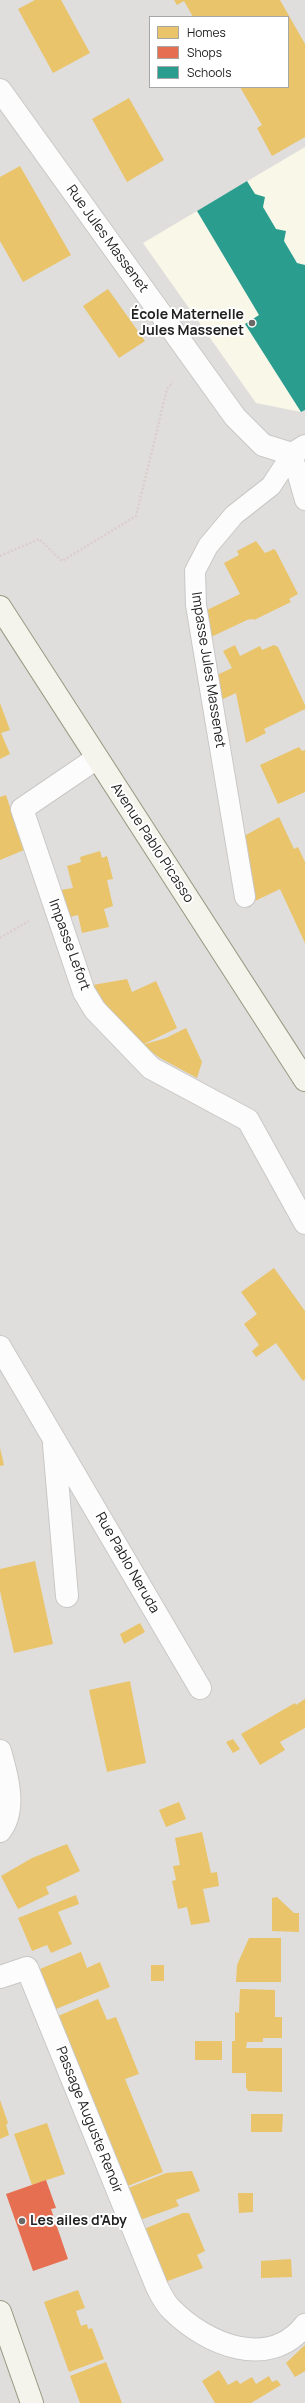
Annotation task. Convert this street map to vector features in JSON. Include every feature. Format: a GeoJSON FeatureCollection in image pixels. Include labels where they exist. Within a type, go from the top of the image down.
{"type":"FeatureCollection","features":[{"type":"Feature","properties":{"kind":"street","name":"Rue Jules Massenet"},"geometry":{"type":"LineString","coordinates":[[0,90],[235,418],[263,445],[299,450]]}},
{"type":"Feature","properties":{"kind":"street","name":"Avenue Pablo Picasso"},"geometry":{"type":"LineString","coordinates":[[0,607],[305,1080]]}},
{"type":"Feature","properties":{"kind":"street","name":"Impasse Lefort"},"geometry":{"type":"LineString","coordinates":[[97,758],[22,809],[84,992],[95,1010],[151,1068],[248,1120],[305,1223]]}},
{"type":"Feature","properties":{"kind":"street","name":"Rue Pablo Neruda"},"geometry":{"type":"LineString","coordinates":[[0,1347],[200,1688]]}},
{"type":"Feature","properties":{"kind":"street","name":"Rue Pablo Neruda"},"geometry":{"type":"LineString","coordinates":[[54,1438],[67,1596]]}},
{"type":"Feature","properties":{"kind":"street"},"geometry":{"type":"LineString","coordinates":[[0,1751],[9,1785],[6,1823],[0,1831]]}},
{"type":"Feature","properties":{"kind":"street","name":"Passage Auguste Renoir"},"geometry":{"type":"LineString","coordinates":[[0,1977],[27,1968],[157,2287],[170,2310],[191,2327],[220,2344],[248,2349],[268,2350],[285,2344],[297,2335],[305,2325]]}},
{"type":"Feature","properties":{"kind":"street"},"geometry":{"type":"LineString","coordinates":[[0,2312],[32,2403]]}},
{"type":"Feature","properties":{"kind":"lane"},"geometry":{"type":"LineString","coordinates":[[299,450],[305,500]]}},
{"type":"Feature","properties":{"kind":"lane","name":"Impasse Jules Massenet"},"geometry":{"type":"LineString","coordinates":[[245,897],[196,605],[196,570],[208,546],[234,515],[270,486],[299,450]]}},
{"type":"Feature","properties":{"kind":"path"},"geometry":{"type":"LineString","coordinates":[[0,556],[39,538],[62,561],[136,516],[167,389],[194,361]]}},
{"type":"Feature","properties":{"kind":"shaded area"},"geometry":{"type":"Polygon","coordinates":[[[0,0],[305,0],[305,2403],[0,2403],[0,0]]]}},
{"type":"Feature","properties":{"kind":"shaded area","name":"École Maternelle Jules Massenet"},"geometry":{"type":"Polygon","coordinates":[[[305,147],[305,410],[301,412],[256,403],[143,243],[305,147]]]}},
{"type":"Feature","properties":{"kind":"building: Homes"},"geometry":{"type":"Polygon","coordinates":[[[35,0],[61,0],[90,53],[53,73],[18,9],[35,0]]]}},
{"type":"Feature","properties":{"kind":"building: Homes"},"geometry":{"type":"Polygon","coordinates":[[[174,0],[280,0],[305,44],[305,137],[272,156],[257,128],[262,125],[241,88],[289,88],[289,16],[192,16],[184,1],[177,5],[174,0]]]}},
{"type":"Feature","properties":{"kind":"building: Homes"},"geometry":{"type":"Polygon","coordinates":[[[129,98],[164,160],[127,182],[92,119],[129,98]]]}},
{"type":"Feature","properties":{"kind":"building: Homes"},"geometry":{"type":"Polygon","coordinates":[[[20,166],[71,255],[23,282],[0,241],[0,177],[20,166]]]}},
{"type":"Feature","properties":{"kind":"building: Homes"},"geometry":{"type":"Polygon","coordinates":[[[108,289],[145,341],[119,358],[83,306],[108,289]]]}},
{"type":"Feature","properties":{"kind":"building: Homes"},"geometry":{"type":"Polygon","coordinates":[[[256,541],[265,553],[274,549],[276,551],[298,594],[289,599],[291,602],[254,620],[247,620],[211,637],[207,610],[240,594],[224,563],[239,555],[237,551],[256,541]]]}},
{"type":"Feature","properties":{"kind":"building: Homes"},"geometry":{"type":"Polygon","coordinates":[[[235,645],[240,656],[260,646],[262,650],[274,645],[278,647],[305,705],[305,709],[264,729],[266,733],[246,743],[236,693],[221,700],[217,675],[232,668],[223,651],[235,645]]]}},
{"type":"Feature","properties":{"kind":"building: Homes"},"geometry":{"type":"Polygon","coordinates":[[[0,703],[10,730],[1,733],[10,754],[0,759],[0,703]]]}},
{"type":"Feature","properties":{"kind":"building: Homes"},"geometry":{"type":"Polygon","coordinates":[[[299,747],[302,751],[305,750],[305,792],[278,804],[260,765],[299,747]]]}},
{"type":"Feature","properties":{"kind":"building: Homes"},"geometry":{"type":"Polygon","coordinates":[[[6,795],[24,850],[0,860],[0,797],[6,795]]]}},
{"type":"Feature","properties":{"kind":"building: Homes"},"geometry":{"type":"Polygon","coordinates":[[[279,817],[294,849],[298,847],[305,862],[305,943],[280,889],[255,901],[244,836],[279,817]]]}},
{"type":"Feature","properties":{"kind":"building: Homes"},"geometry":{"type":"Polygon","coordinates":[[[100,851],[102,858],[107,856],[113,879],[107,880],[113,906],[104,909],[109,927],[82,933],[78,915],[70,917],[61,890],[73,888],[67,866],[81,862],[80,857],[100,851]]]}},
{"type":"Feature","properties":{"kind":"building: Homes"},"geometry":{"type":"Polygon","coordinates":[[[127,979],[132,992],[156,981],[177,1028],[142,1045],[103,1004],[93,985],[127,979]]]}},
{"type":"Feature","properties":{"kind":"building: Homes"},"geometry":{"type":"Polygon","coordinates":[[[186,1028],[202,1062],[197,1078],[160,1058],[142,1045],[166,1038],[186,1028]]]}},
{"type":"Feature","properties":{"kind":"building: Homes"},"geometry":{"type":"Polygon","coordinates":[[[274,1268],[305,1311],[305,1379],[303,1381],[276,1343],[256,1357],[252,1351],[259,1345],[244,1324],[257,1314],[241,1292],[274,1268]]]}},
{"type":"Feature","properties":{"kind":"building: Homes"},"geometry":{"type":"Polygon","coordinates":[[[0,1448],[4,1465],[0,1466],[0,1448]]]}},
{"type":"Feature","properties":{"kind":"building: Homes"},"geometry":{"type":"Polygon","coordinates":[[[35,1561],[53,1644],[14,1653],[0,1591],[0,1569],[35,1561]]]}},
{"type":"Feature","properties":{"kind":"building: Homes"},"geometry":{"type":"Polygon","coordinates":[[[140,1623],[145,1632],[124,1644],[120,1634],[140,1623]]]}},
{"type":"Feature","properties":{"kind":"building: Homes"},"geometry":{"type":"Polygon","coordinates":[[[130,1681],[146,1763],[107,1772],[89,1690],[130,1681]]]}},
{"type":"Feature","properties":{"kind":"building: Homes"},"geometry":{"type":"Polygon","coordinates":[[[305,1699],[305,1728],[280,1742],[285,1750],[260,1765],[241,1734],[295,1703],[296,1705],[305,1699]]]}},
{"type":"Feature","properties":{"kind":"building: Homes"},"geometry":{"type":"Polygon","coordinates":[[[233,1739],[240,1749],[233,1753],[226,1742],[233,1739]]]}},
{"type":"Feature","properties":{"kind":"building: Homes"},"geometry":{"type":"Polygon","coordinates":[[[179,1802],[186,1819],[166,1827],[159,1810],[179,1802]]]}},
{"type":"Feature","properties":{"kind":"building: Homes"},"geometry":{"type":"Polygon","coordinates":[[[202,1832],[211,1873],[217,1872],[219,1886],[203,1889],[210,1922],[191,1925],[187,1907],[178,1909],[172,1881],[176,1880],[173,1866],[180,1865],[175,1838],[202,1832]]]}},
{"type":"Feature","properties":{"kind":"building: Homes"},"geometry":{"type":"Polygon","coordinates":[[[67,1844],[80,1871],[46,1887],[49,1894],[18,1909],[1,1876],[32,1858],[67,1844]]]}},
{"type":"Feature","properties":{"kind":"building: Homes"},"geometry":{"type":"Polygon","coordinates":[[[76,1895],[79,1904],[58,1912],[72,1944],[51,1953],[47,1945],[32,1951],[18,1918],[76,1895]]]}},
{"type":"Feature","properties":{"kind":"building: Homes"},"geometry":{"type":"Polygon","coordinates":[[[277,1897],[294,1913],[299,1913],[299,1932],[272,1931],[272,1898],[277,1897]]]}},
{"type":"Feature","properties":{"kind":"building: Homes"},"geometry":{"type":"Polygon","coordinates":[[[249,1938],[281,1938],[281,1982],[236,1982],[237,1965],[249,1938]]]}},
{"type":"Feature","properties":{"kind":"building: Homes"},"geometry":{"type":"Polygon","coordinates":[[[81,1952],[87,1968],[100,1962],[110,1987],[56,2009],[40,1969],[81,1952]]]}},
{"type":"Feature","properties":{"kind":"building: Homes"},"geometry":{"type":"Polygon","coordinates":[[[151,1965],[164,1965],[164,1981],[151,1981],[151,1965]]]}},
{"type":"Feature","properties":{"kind":"building: Homes"},"geometry":{"type":"Polygon","coordinates":[[[240,1989],[275,1990],[275,2017],[282,2017],[282,2038],[263,2038],[263,2042],[247,2042],[246,2048],[282,2048],[282,2092],[248,2091],[246,2087],[246,2073],[232,2073],[232,2041],[235,2041],[235,2012],[239,2013],[240,1989]]]}},
{"type":"Feature","properties":{"kind":"building: Homes"},"geometry":{"type":"Polygon","coordinates":[[[98,1999],[107,2020],[116,2017],[139,2074],[125,2079],[163,2172],[128,2186],[58,2016],[98,1999]]]}},
{"type":"Feature","properties":{"kind":"building: Homes"},"geometry":{"type":"Polygon","coordinates":[[[195,2041],[222,2041],[222,2060],[195,2060],[195,2041]]]}},
{"type":"Feature","properties":{"kind":"building: Homes"},"geometry":{"type":"Polygon","coordinates":[[[0,2100],[8,2123],[6,2125],[9,2135],[0,2139],[0,2100]]]}},
{"type":"Feature","properties":{"kind":"building: Homes"},"geometry":{"type":"Polygon","coordinates":[[[251,2114],[283,2114],[282,2132],[251,2132],[251,2114]]]}},
{"type":"Feature","properties":{"kind":"building: Homes"},"geometry":{"type":"Polygon","coordinates":[[[47,2123],[65,2174],[32,2185],[14,2134],[47,2123]]]}},
{"type":"Feature","properties":{"kind":"building: Homes"},"geometry":{"type":"Polygon","coordinates":[[[192,2171],[200,2191],[176,2200],[179,2206],[140,2220],[128,2188],[166,2173],[192,2171]]]}},
{"type":"Feature","properties":{"kind":"building: Homes"},"geometry":{"type":"Polygon","coordinates":[[[238,2193],[253,2193],[253,2212],[239,2213],[238,2193]]]}},
{"type":"Feature","properties":{"kind":"building: Homes"},"geometry":{"type":"Polygon","coordinates":[[[183,2213],[189,2213],[205,2251],[197,2255],[203,2268],[165,2282],[144,2229],[183,2213]]]}},
{"type":"Feature","properties":{"kind":"building: Homes"},"geometry":{"type":"Polygon","coordinates":[[[291,2259],[292,2277],[261,2278],[261,2261],[291,2259]]]}},
{"type":"Feature","properties":{"kind":"building: Homes"},"geometry":{"type":"Polygon","coordinates":[[[78,2290],[85,2308],[76,2311],[81,2326],[87,2324],[88,2329],[92,2328],[104,2359],[69,2372],[44,2302],[78,2290]]]}},
{"type":"Feature","properties":{"kind":"building: Homes"},"geometry":{"type":"Polygon","coordinates":[[[305,2345],[305,2371],[295,2377],[286,2363],[305,2345]]]}},
{"type":"Feature","properties":{"kind":"building: Homes"},"geometry":{"type":"Polygon","coordinates":[[[106,2362],[122,2403],[80,2403],[70,2376],[106,2362]]]}},
{"type":"Feature","properties":{"kind":"building: Homes"},"geometry":{"type":"Polygon","coordinates":[[[219,2370],[228,2385],[237,2380],[240,2384],[252,2377],[256,2384],[269,2376],[272,2382],[277,2380],[281,2385],[251,2403],[215,2403],[202,2381],[219,2370]]]}},
{"type":"Feature","properties":{"kind":"building: Shops"},"geometry":{"type":"Polygon","coordinates":[[[46,2180],[56,2208],[51,2209],[68,2259],[33,2271],[6,2194],[46,2180]]]}},
{"type":"Feature","properties":{"kind":"building: Schools"},"geometry":{"type":"Polygon","coordinates":[[[247,181],[255,194],[265,197],[263,207],[276,229],[286,231],[284,241],[297,263],[305,265],[305,410],[301,412],[245,324],[259,315],[197,211],[247,181]]]}},
{"type":"Feature","properties":{"kind":"place","name":"École Maternelle Jules Massenet"},"geometry":{"type":"Point","coordinates":[252,323]}},
{"type":"Feature","properties":{"kind":"place","name":"Les ailes d'Aby"},"geometry":{"type":"Point","coordinates":[22,2221]}}]}
